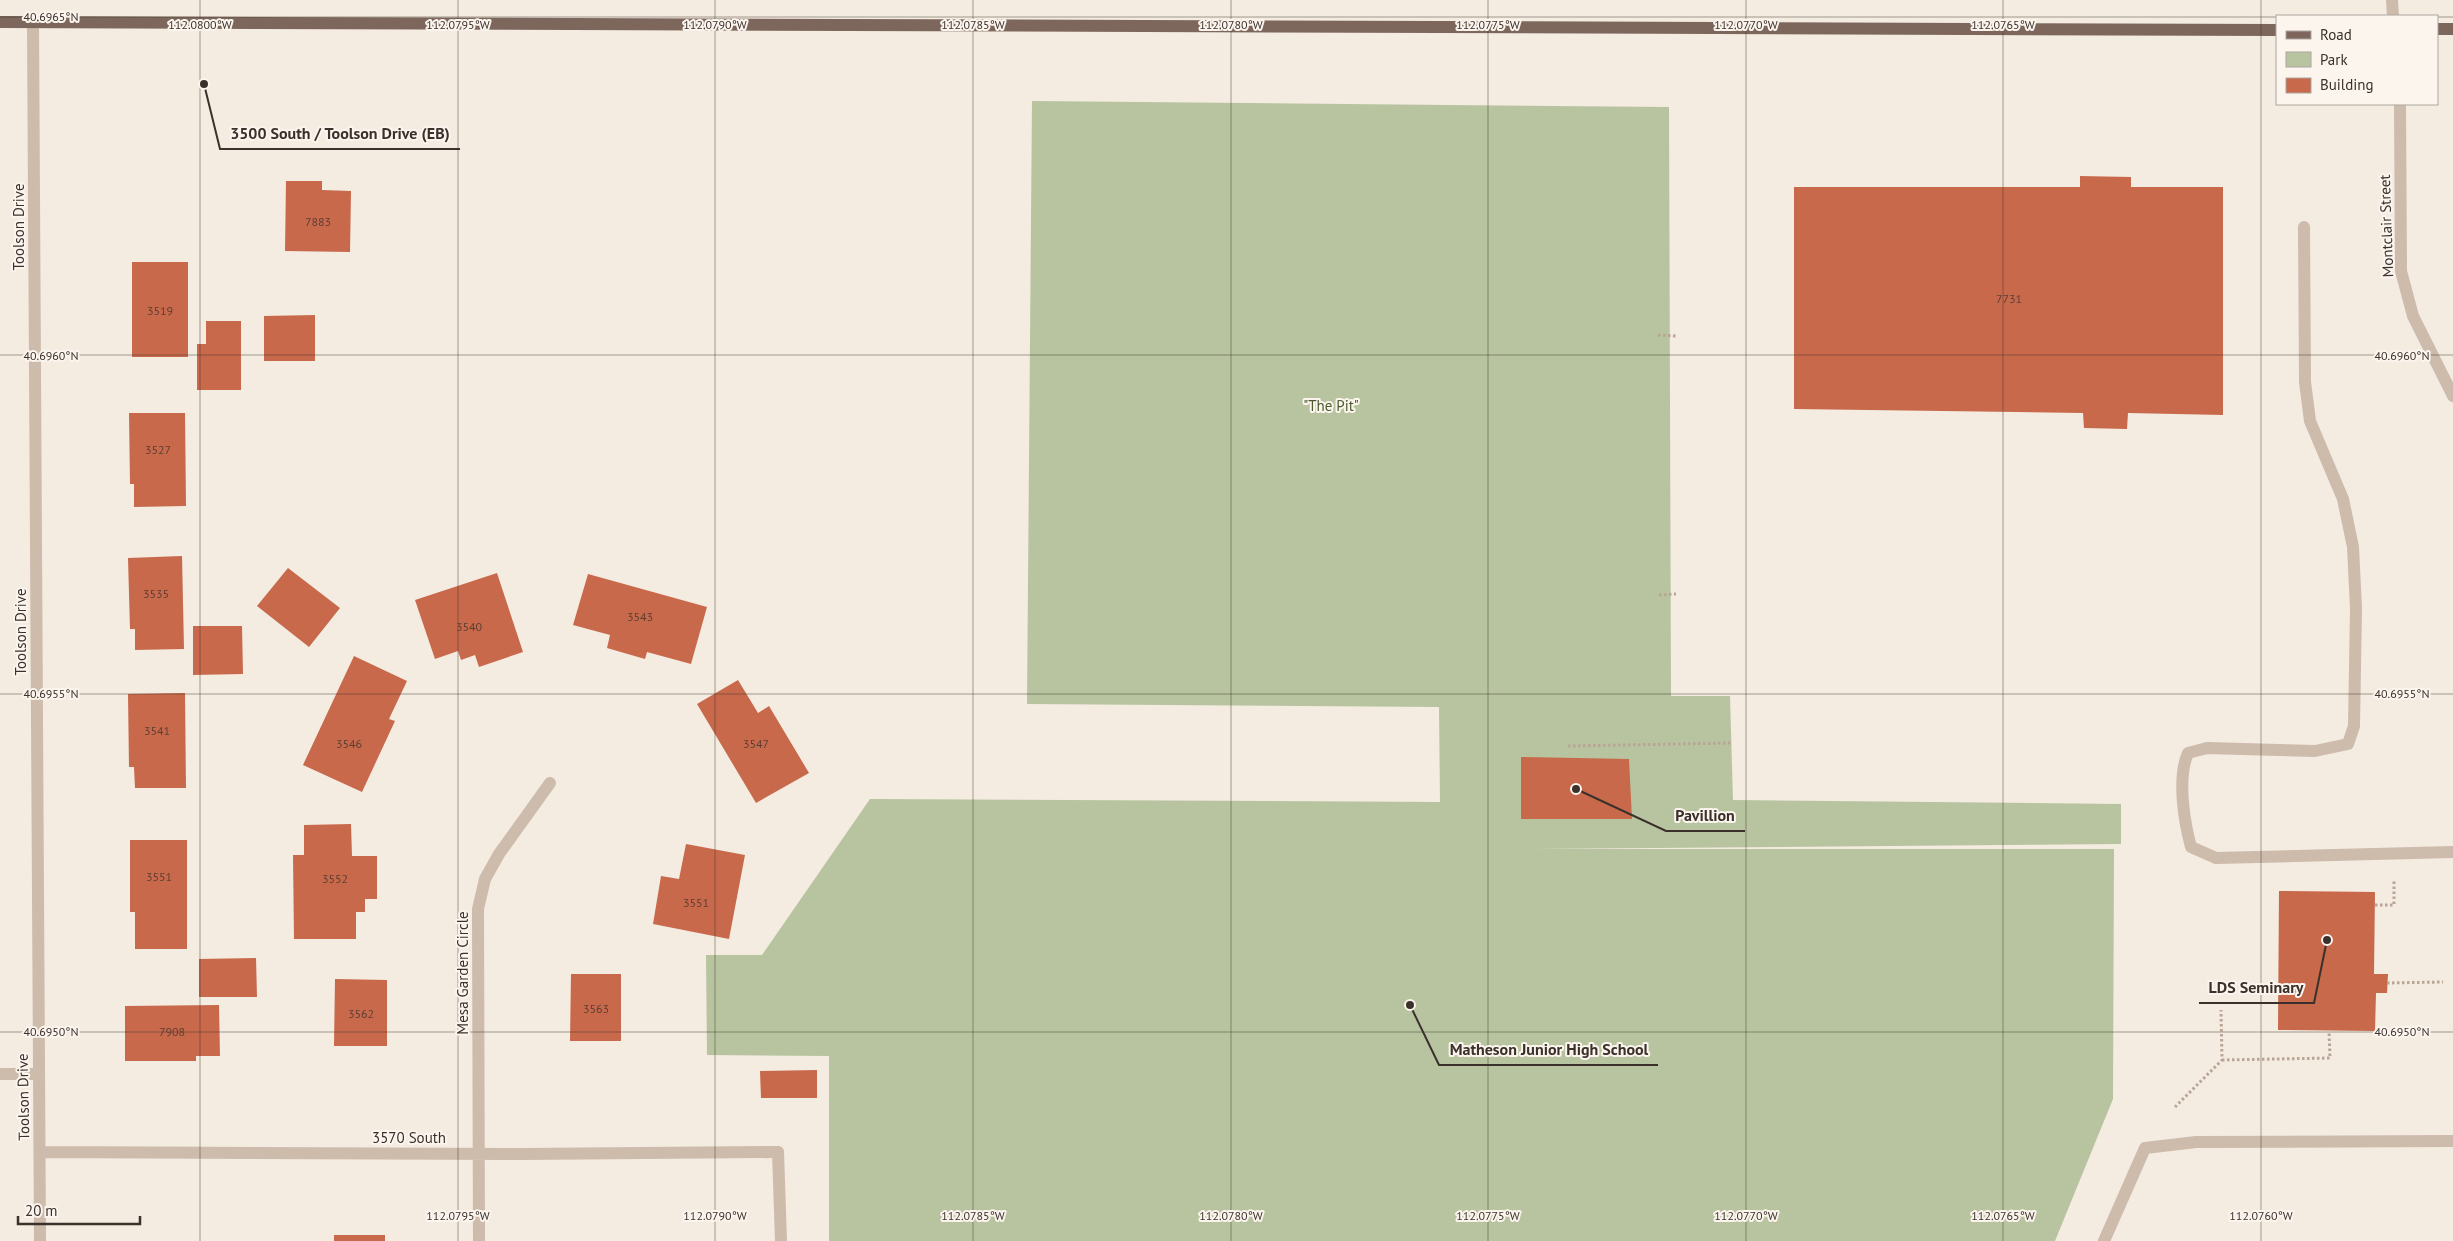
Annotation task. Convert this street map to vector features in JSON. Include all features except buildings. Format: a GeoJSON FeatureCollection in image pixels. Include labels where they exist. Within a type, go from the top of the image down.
{"type":"FeatureCollection","features":[{"type":"Feature","properties":{"kind":"main road"},"geometry":{"type":"LineString","coordinates":[[0,22],[2276,30]]}},
{"type":"Feature","properties":{"kind":"main road"},"geometry":{"type":"LineString","coordinates":[[2438,29],[2453,29]]}},
{"type":"Feature","properties":{"kind":"street"},"geometry":{"type":"LineString","coordinates":[[2392,0],[2393,15]]}},
{"type":"Feature","properties":{"kind":"street","name":"Toolson Drive"},"geometry":{"type":"LineString","coordinates":[[33,22],[40,1241]]}},
{"type":"Feature","properties":{"kind":"street","name":"Montclair Street"},"geometry":{"type":"LineString","coordinates":[[2400,105],[2401,271],[2413,316],[2453,396]]}},
{"type":"Feature","properties":{"kind":"street"},"geometry":{"type":"LineString","coordinates":[[2304,227],[2304,382],[2310,421],[2343,499],[2353,547],[2356,608],[2354,726],[2348,744],[2315,751],[2207,748],[2188,753],[2183,764],[2184,824],[2191,846],[2216,858],[2453,852]]}},
{"type":"Feature","properties":{"kind":"street","name":"Mesa Garden Circle"},"geometry":{"type":"LineString","coordinates":[[479,1241],[478,909],[485,879],[499,854],[550,783]]}},
{"type":"Feature","properties":{"kind":"street"},"geometry":{"type":"LineString","coordinates":[[0,1074],[38,1074]]}},
{"type":"Feature","properties":{"kind":"street"},"geometry":{"type":"LineString","coordinates":[[2104,1241],[2145,1148],[2196,1142],[2453,1141]]}},
{"type":"Feature","properties":{"kind":"street","name":"3570 South"},"geometry":{"type":"LineString","coordinates":[[40,1152],[478,1154],[778,1152],[781,1241]]}},
{"type":"Feature","properties":{"kind":"path"},"geometry":{"type":"LineString","coordinates":[[1658,335],[1677,336]]}},
{"type":"Feature","properties":{"kind":"path"},"geometry":{"type":"LineString","coordinates":[[1659,595],[1676,594]]}},
{"type":"Feature","properties":{"kind":"path"},"geometry":{"type":"LineString","coordinates":[[1568,746],[1731,743]]}},
{"type":"Feature","properties":{"kind":"path"},"geometry":{"type":"LineString","coordinates":[[2375,905],[2394,905],[2394,876]]}},
{"type":"Feature","properties":{"kind":"path"},"geometry":{"type":"LineString","coordinates":[[2388,983],[2443,982]]}},
{"type":"Feature","properties":{"kind":"path"},"geometry":{"type":"LineString","coordinates":[[2221,1010],[2222,1060]]}},
{"type":"Feature","properties":{"kind":"path"},"geometry":{"type":"LineString","coordinates":[[2175,1107],[2222,1060],[2330,1058],[2329,1031]]}},
{"type":"Feature","properties":{"kind":"green space","name":"\"The Pit\""},"geometry":{"type":"Polygon","coordinates":[[[1032,101],[1669,107],[1671,696],[1730,696],[1733,800],[2121,804],[2121,844],[1534,849],[2114,849],[2113,1099],[2055,1241],[829,1241],[829,1056],[707,1055],[706,955],[762,955],[870,799],[1440,802],[1439,707],[1027,704],[1032,101]]]}},
{"type":"Feature","properties":{"kind":"place","name":"3500 South / Toolson Drive (EB)"},"geometry":{"type":"Point","coordinates":[204,84]}},
{"type":"Feature","properties":{"kind":"place","name":"Pavillion"},"geometry":{"type":"Point","coordinates":[1576,789]}},
{"type":"Feature","properties":{"kind":"place","name":"LDS Seminary"},"geometry":{"type":"Point","coordinates":[2327,940]}},
{"type":"Feature","properties":{"kind":"place","name":"Matheson Junior High School"},"geometry":{"type":"Point","coordinates":[1410,1005]}}]}
